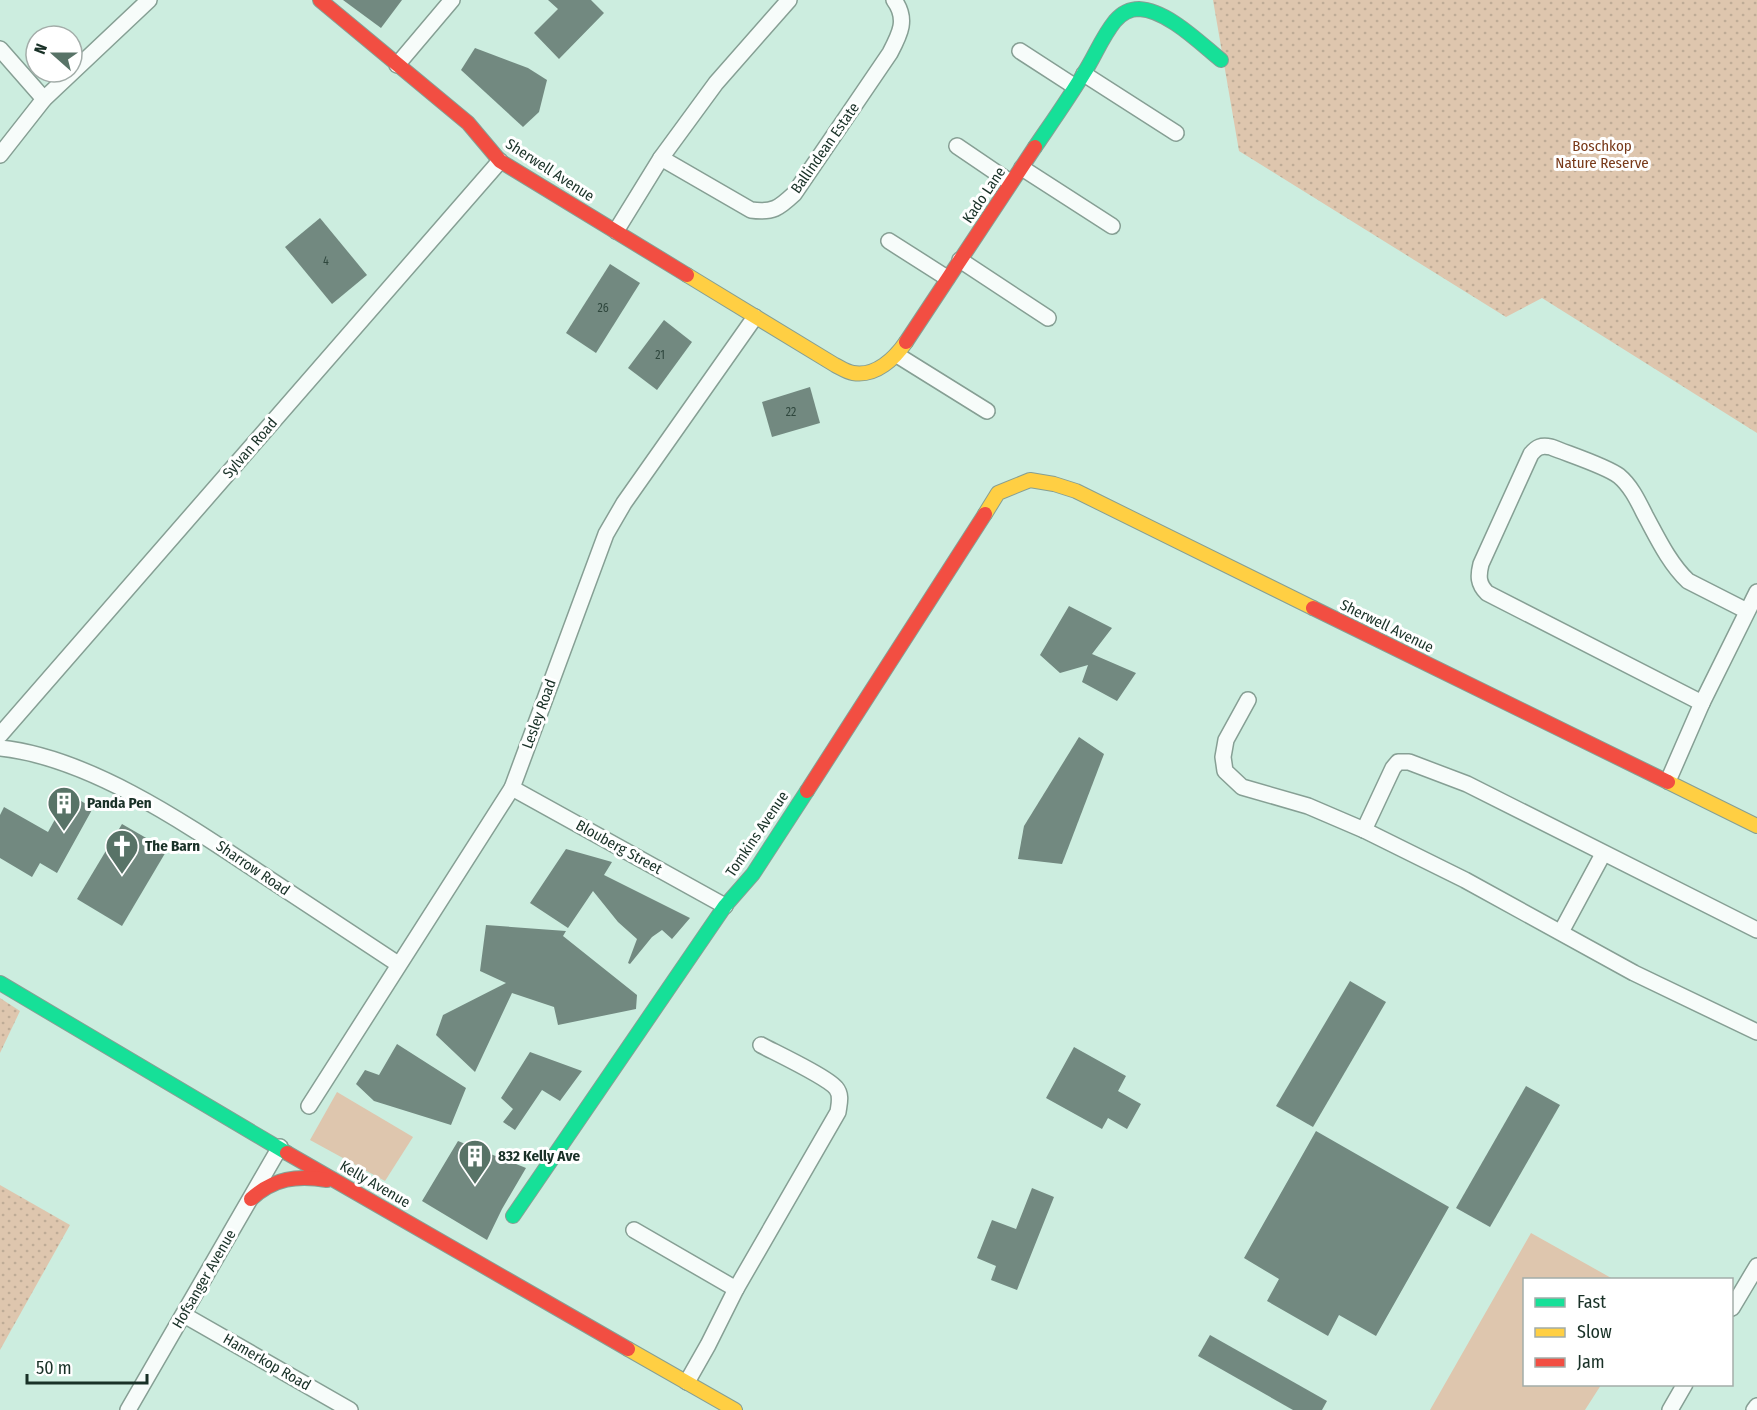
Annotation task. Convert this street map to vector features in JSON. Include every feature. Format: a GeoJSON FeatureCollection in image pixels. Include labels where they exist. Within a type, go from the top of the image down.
{"type":"FeatureCollection","features":[{"type":"Feature","properties":{"kind":"street"},"geometry":{"type":"LineString","coordinates":[[0,155],[44,99],[149,0]]}},
{"type":"Feature","properties":{"kind":"street","name":"Sherwell Avenue"},"geometry":{"type":"LineString","coordinates":[[320,0],[468,123],[500,161],[755,317]]}},
{"type":"Feature","properties":{"kind":"street"},"geometry":{"type":"LineString","coordinates":[[397,65],[452,0]]}},
{"type":"Feature","properties":{"kind":"street"},"geometry":{"type":"LineString","coordinates":[[616,231],[661,158],[716,83],[789,0]]}},
{"type":"Feature","properties":{"kind":"street","name":"Ballindean Estate"},"geometry":{"type":"LineString","coordinates":[[661,158],[751,210],[766,212],[781,207],[794,194],[902,32],[903,17],[894,0]]}},
{"type":"Feature","properties":{"kind":"street","name":"Kado Lane"},"geometry":{"type":"LineString","coordinates":[[755,317],[835,365],[853,373],[868,373],[881,367],[897,355],[1084,74],[1116,19],[1128,11],[1142,9],[1156,12],[1221,60]]}},
{"type":"Feature","properties":{"kind":"street"},"geometry":{"type":"LineString","coordinates":[[0,49],[44,99]]}},
{"type":"Feature","properties":{"kind":"street"},"geometry":{"type":"LineString","coordinates":[[1020,51],[1074,87]]}},
{"type":"Feature","properties":{"kind":"street"},"geometry":{"type":"LineString","coordinates":[[1084,74],[1176,133]]}},
{"type":"Feature","properties":{"kind":"street"},"geometry":{"type":"LineString","coordinates":[[957,146],[1011,182]]}},
{"type":"Feature","properties":{"kind":"street","name":"Sylvan Road"},"geometry":{"type":"LineString","coordinates":[[0,735],[500,161]]}},
{"type":"Feature","properties":{"kind":"street"},"geometry":{"type":"LineString","coordinates":[[1022,168],[1112,226]]}},
{"type":"Feature","properties":{"kind":"street"},"geometry":{"type":"LineString","coordinates":[[889,241],[947,278]]}},
{"type":"Feature","properties":{"kind":"street"},"geometry":{"type":"LineString","coordinates":[[960,260],[1048,318]]}},
{"type":"Feature","properties":{"kind":"street","name":"Lesley Road"},"geometry":{"type":"LineString","coordinates":[[309,1106],[512,788],[606,534],[624,503],[755,317]]}},
{"type":"Feature","properties":{"kind":"street"},"geometry":{"type":"LineString","coordinates":[[897,355],[987,411]]}},
{"type":"Feature","properties":{"kind":"street"},"geometry":{"type":"LineString","coordinates":[[1702,704],[1487,593],[1482,588],[1479,573],[1481,564],[1531,454],[1537,447],[1551,447],[1618,475],[1636,497],[1682,575],[1688,581],[1747,611]]}},
{"type":"Feature","properties":{"kind":"street","name":"Sherwell Avenue"},"geometry":{"type":"LineString","coordinates":[[998,493],[1030,480],[1076,491],[1757,826]]}},
{"type":"Feature","properties":{"kind":"street","name":"Tomkins Avenue"},"geometry":{"type":"LineString","coordinates":[[513,1216],[725,906],[753,874],[998,493]]}},
{"type":"Feature","properties":{"kind":"street"},"geometry":{"type":"LineString","coordinates":[[1668,781],[1702,704],[1757,592]]}},
{"type":"Feature","properties":{"kind":"street"},"geometry":{"type":"LineString","coordinates":[[1248,700],[1227,740],[1223,757],[1225,771],[1242,787],[1308,806],[1364,830],[1465,880],[1634,973],[1757,1032]]}},
{"type":"Feature","properties":{"kind":"street","name":"Sharrow Road"},"geometry":{"type":"LineString","coordinates":[[0,748],[47,757],[91,773],[156,808],[216,844],[398,964]]}},
{"type":"Feature","properties":{"kind":"street"},"geometry":{"type":"LineString","coordinates":[[1364,830],[1393,768],[1398,762],[1409,762],[1467,784],[1757,930]]}},
{"type":"Feature","properties":{"kind":"street","name":"Blouberg Street"},"geometry":{"type":"LineString","coordinates":[[512,788],[725,906]]}},
{"type":"Feature","properties":{"kind":"street"},"geometry":{"type":"LineString","coordinates":[[1561,932],[1603,854]]}},
{"type":"Feature","properties":{"kind":"street","name":"Kelly Avenue"},"geometry":{"type":"LineString","coordinates":[[0,983],[339,1183],[735,1410]]}},
{"type":"Feature","properties":{"kind":"street"},"geometry":{"type":"LineString","coordinates":[[687,1382],[736,1289],[837,1112],[840,1100],[838,1089],[825,1080],[760,1045]]}},
{"type":"Feature","properties":{"kind":"street","name":"Hofsanger Avenue"},"geometry":{"type":"LineString","coordinates":[[128,1410],[280,1147]]}},
{"type":"Feature","properties":{"kind":"street"},"geometry":{"type":"LineString","coordinates":[[250,1199],[262,1187],[294,1176],[339,1183]]}},
{"type":"Feature","properties":{"kind":"street"},"geometry":{"type":"LineString","coordinates":[[634,1230],[736,1289]]}},
{"type":"Feature","properties":{"kind":"street"},"geometry":{"type":"LineString","coordinates":[[1733,1305],[1757,1266]]}},
{"type":"Feature","properties":{"kind":"street","name":"Hamerkop Road"},"geometry":{"type":"LineString","coordinates":[[184,1315],[350,1410]]}},
{"type":"Feature","properties":{"kind":"street"},"geometry":{"type":"LineString","coordinates":[[1670,1410],[1684,1386]]}},
{"type":"Feature","properties":{"kind":"street"},"geometry":{"type":"LineString","coordinates":[[1754,1410],[1757,1406]]}},
{"type":"Feature","properties":{"kind":"green space","name":"Boschkop Nature Reserve"},"geometry":{"type":"Polygon","coordinates":[[[1213,0],[1757,0],[1757,433],[1542,298],[1506,317],[1239,151],[1213,0]]]}},
{"type":"Feature","properties":{"kind":"green space"},"geometry":{"type":"Polygon","coordinates":[[[0,998],[20,1011],[0,1053],[0,998]]]}},
{"type":"Feature","properties":{"kind":"green space"},"geometry":{"type":"Polygon","coordinates":[[[337,1092],[413,1137],[385,1181],[310,1140],[337,1092]]]}},
{"type":"Feature","properties":{"kind":"green space"},"geometry":{"type":"Polygon","coordinates":[[[0,1185],[70,1225],[0,1350],[0,1185]]]}},
{"type":"Feature","properties":{"kind":"green space"},"geometry":{"type":"Polygon","coordinates":[[[1531,1233],[1611,1278],[1523,1278],[1523,1386],[1600,1386],[1585,1410],[1430,1410],[1531,1233]]]}},
{"type":"Feature","properties":{"kind":"building"},"geometry":{"type":"Polygon","coordinates":[[[343,0],[402,0],[381,28],[343,0]]]}},
{"type":"Feature","properties":{"kind":"building"},"geometry":{"type":"Polygon","coordinates":[[[548,0],[591,0],[604,13],[559,59],[534,33],[558,9],[548,0]]]}},
{"type":"Feature","properties":{"kind":"building"},"geometry":{"type":"Polygon","coordinates":[[[475,48],[528,68],[547,80],[539,112],[523,127],[461,70],[475,48]]]}},
{"type":"Feature","properties":{"kind":"building"},"geometry":{"type":"Polygon","coordinates":[[[320,218],[367,275],[332,304],[285,247],[320,218]]]}},
{"type":"Feature","properties":{"kind":"building"},"geometry":{"type":"Polygon","coordinates":[[[610,264],[640,283],[596,353],[566,333],[610,264]]]}},
{"type":"Feature","properties":{"kind":"building"},"geometry":{"type":"Polygon","coordinates":[[[664,320],[692,342],[657,390],[628,368],[664,320]]]}},
{"type":"Feature","properties":{"kind":"building"},"geometry":{"type":"Polygon","coordinates":[[[810,387],[820,423],[772,437],[762,402],[810,387]]]}},
{"type":"Feature","properties":{"kind":"building"},"geometry":{"type":"Polygon","coordinates":[[[1069,606],[1112,628],[1092,654],[1136,673],[1117,701],[1082,682],[1088,665],[1060,673],[1040,655],[1069,606]]]}},
{"type":"Feature","properties":{"kind":"building"},"geometry":{"type":"Polygon","coordinates":[[[1079,737],[1104,754],[1062,864],[1018,859],[1024,826],[1079,737]]]}},
{"type":"Feature","properties":{"kind":"building","name":"Panda Pen"},"geometry":{"type":"Polygon","coordinates":[[[69,794],[93,808],[57,873],[40,863],[32,877],[0,858],[0,815],[4,807],[48,832],[69,794]]]}},
{"type":"Feature","properties":{"kind":"building","name":"The Barn"},"geometry":{"type":"Polygon","coordinates":[[[122,824],[167,850],[122,926],[77,899],[122,824]]]}},
{"type":"Feature","properties":{"kind":"building"},"geometry":{"type":"Polygon","coordinates":[[[566,849],[612,862],[604,875],[690,918],[672,939],[662,930],[652,937],[630,964],[628,963],[637,939],[618,922],[593,891],[568,928],[530,903],[566,849]]]}},
{"type":"Feature","properties":{"kind":"building"},"geometry":{"type":"Polygon","coordinates":[[[486,925],[566,931],[563,936],[637,995],[636,1009],[558,1025],[554,1007],[512,993],[475,1072],[436,1035],[443,1015],[506,983],[480,971],[486,925]]]}},
{"type":"Feature","properties":{"kind":"building"},"geometry":{"type":"Polygon","coordinates":[[[1350,981],[1386,1002],[1313,1127],[1276,1106],[1350,981]]]}},
{"type":"Feature","properties":{"kind":"building"},"geometry":{"type":"Polygon","coordinates":[[[397,1044],[466,1088],[451,1125],[374,1101],[356,1084],[365,1070],[379,1075],[397,1044]]]}},
{"type":"Feature","properties":{"kind":"building"},"geometry":{"type":"Polygon","coordinates":[[[1074,1047],[1126,1076],[1118,1091],[1141,1104],[1127,1129],[1108,1118],[1102,1129],[1046,1098],[1074,1047]]]}},
{"type":"Feature","properties":{"kind":"building"},"geometry":{"type":"Polygon","coordinates":[[[530,1052],[582,1071],[560,1101],[542,1090],[515,1130],[503,1122],[513,1109],[501,1098],[530,1052]]]}},
{"type":"Feature","properties":{"kind":"building"},"geometry":{"type":"Polygon","coordinates":[[[1526,1086],[1560,1105],[1490,1227],[1456,1208],[1526,1086]]]}},
{"type":"Feature","properties":{"kind":"building"},"geometry":{"type":"Polygon","coordinates":[[[1316,1131],[1449,1207],[1376,1336],[1339,1315],[1328,1336],[1267,1301],[1279,1279],[1244,1258],[1316,1131]]]}},
{"type":"Feature","properties":{"kind":"building","name":"832 Kelly Ave"},"geometry":{"type":"Polygon","coordinates":[[[458,1141],[526,1168],[487,1240],[422,1201],[458,1141]]]}},
{"type":"Feature","properties":{"kind":"building"},"geometry":{"type":"Polygon","coordinates":[[[1032,1188],[1054,1197],[1017,1290],[991,1280],[996,1266],[977,1258],[992,1220],[1016,1229],[1032,1188]]]}},
{"type":"Feature","properties":{"kind":"building"},"geometry":{"type":"Polygon","coordinates":[[[1210,1335],[1327,1401],[1322,1410],[1293,1410],[1198,1356],[1210,1335]]]}},
{"type":"Feature","properties":{"kind":"traffic: fast"},"geometry":{"type":"LineString","coordinates":[[1035,147],[1088,67],[1110,27],[1126,12],[1139,9],[1161,15],[1183,28],[1221,60]]}},
{"type":"Feature","properties":{"kind":"traffic: fast"},"geometry":{"type":"LineString","coordinates":[[513,1216],[725,906],[753,874],[807,791]]}},
{"type":"Feature","properties":{"kind":"traffic: fast"},"geometry":{"type":"LineString","coordinates":[[0,983],[287,1153]]}},
{"type":"Feature","properties":{"kind":"traffic: slow"},"geometry":{"type":"LineString","coordinates":[[687,275],[835,365],[851,372],[861,373],[877,369],[890,360],[906,342]]}},
{"type":"Feature","properties":{"kind":"traffic: slow"},"geometry":{"type":"LineString","coordinates":[[985,514],[998,493],[1030,480],[1054,484],[1076,491],[1313,608]]}},
{"type":"Feature","properties":{"kind":"traffic: slow"},"geometry":{"type":"LineString","coordinates":[[1668,782],[1757,826]]}},
{"type":"Feature","properties":{"kind":"traffic: slow"},"geometry":{"type":"LineString","coordinates":[[628,1349],[735,1410]]}},
{"type":"Feature","properties":{"kind":"traffic: jam"},"geometry":{"type":"LineString","coordinates":[[320,0],[468,123],[500,161],[687,275]]}},
{"type":"Feature","properties":{"kind":"traffic: jam"},"geometry":{"type":"LineString","coordinates":[[906,342],[1035,147]]}},
{"type":"Feature","properties":{"kind":"traffic: jam"},"geometry":{"type":"LineString","coordinates":[[807,791],[985,514]]}},
{"type":"Feature","properties":{"kind":"traffic: jam"},"geometry":{"type":"LineString","coordinates":[[1313,608],[1668,782]]}},
{"type":"Feature","properties":{"kind":"traffic: jam"},"geometry":{"type":"LineString","coordinates":[[287,1153],[628,1349]]}},
{"type":"Feature","properties":{"kind":"traffic: jam"},"geometry":{"type":"LineString","coordinates":[[251,1199],[277,1182],[296,1178],[327,1180]]}},
{"type":"Feature","properties":{"kind":"place","name":"Panda Pen"},"geometry":{"type":"Point","coordinates":[64,832]}},
{"type":"Feature","properties":{"kind":"place","name":"The Barn"},"geometry":{"type":"Point","coordinates":[122,875]}},
{"type":"Feature","properties":{"kind":"place","name":"832 Kelly Ave"},"geometry":{"type":"Point","coordinates":[475,1185]}}]}
